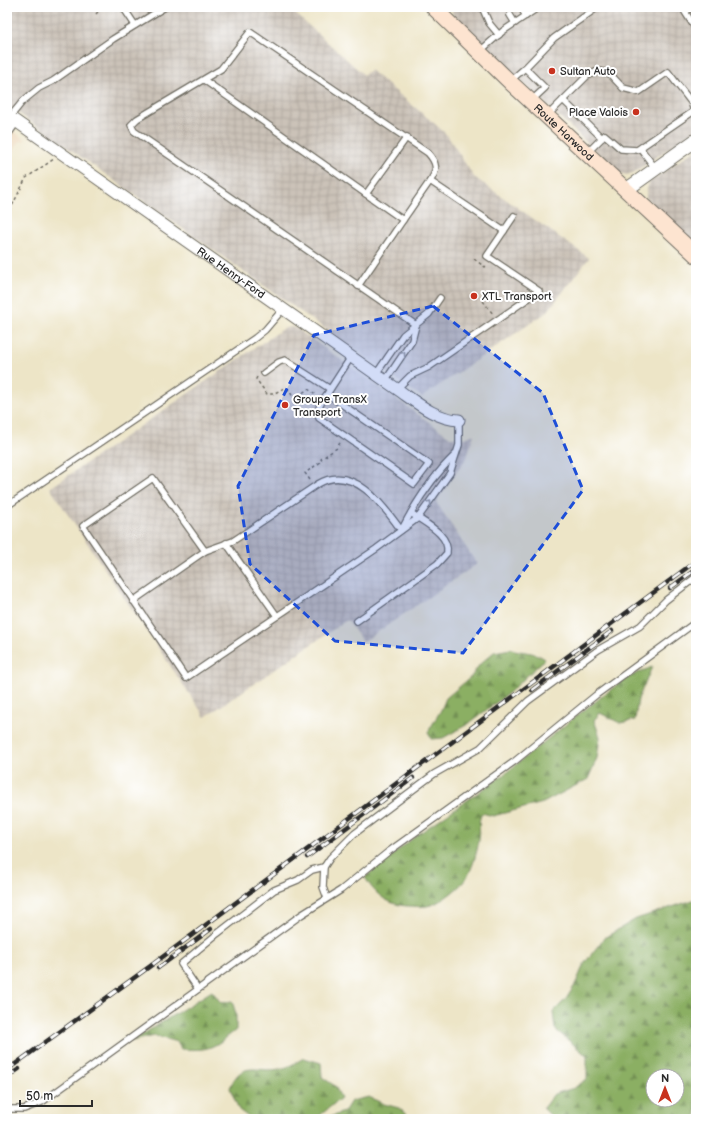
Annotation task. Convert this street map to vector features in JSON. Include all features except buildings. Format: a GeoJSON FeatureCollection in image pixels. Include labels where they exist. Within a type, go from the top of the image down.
{"type":"FeatureCollection","features":[{"type":"Feature","properties":{"kind":"main road","name":"Route Harwood"},"geometry":{"type":"LineString","coordinates":[[434,7],[510,82],[696,255]]}},
{"type":"Feature","properties":{"kind":"street","name":"Rue Henry-Ford"},"geometry":{"type":"LineString","coordinates":[[11,118],[397,389],[435,414],[449,419],[459,420]]}},
{"type":"Feature","properties":{"kind":"street"},"geometry":{"type":"LineString","coordinates":[[626,190],[696,140]]}},
{"type":"Feature","properties":{"kind":"lane"},"geometry":{"type":"LineString","coordinates":[[123,7],[136,25]]}},
{"type":"Feature","properties":{"kind":"lane"},"geometry":{"type":"LineString","coordinates":[[7,136],[11,118],[23,101],[39,88],[53,81],[113,39],[165,7]]}},
{"type":"Feature","properties":{"kind":"lane"},"geometry":{"type":"LineString","coordinates":[[482,7],[489,23],[499,35]]}},
{"type":"Feature","properties":{"kind":"lane"},"geometry":{"type":"LineString","coordinates":[[479,52],[499,35],[538,7]]}},
{"type":"Feature","properties":{"kind":"lane"},"geometry":{"type":"LineString","coordinates":[[510,82],[554,38],[598,7]]}},
{"type":"Feature","properties":{"kind":"lane"},"geometry":{"type":"LineString","coordinates":[[692,7],[685,12],[696,29]]}},
{"type":"Feature","properties":{"kind":"lane"},"geometry":{"type":"LineString","coordinates":[[521,8],[526,16]]}},
{"type":"Feature","properties":{"kind":"lane"},"geometry":{"type":"LineString","coordinates":[[510,15],[515,23]]}},
{"type":"Feature","properties":{"kind":"lane"},"geometry":{"type":"LineString","coordinates":[[358,286],[436,170],[433,158],[406,137],[250,32],[221,69],[131,125],[132,128],[358,286],[416,325]]}},
{"type":"Feature","properties":{"kind":"lane"},"geometry":{"type":"LineString","coordinates":[[525,68],[545,88],[531,101]]}},
{"type":"Feature","properties":{"kind":"lane"},"geometry":{"type":"LineString","coordinates":[[547,116],[587,76],[598,71],[609,73],[623,88],[639,92],[668,72],[691,102],[695,111],[641,149],[621,149],[605,135],[587,154]]}},
{"type":"Feature","properties":{"kind":"lane"},"geometry":{"type":"LineString","coordinates":[[204,80],[403,220]]}},
{"type":"Feature","properties":{"kind":"lane"},"geometry":{"type":"LineString","coordinates":[[563,100],[602,138]]}},
{"type":"Feature","properties":{"kind":"lane"},"geometry":{"type":"LineString","coordinates":[[366,194],[406,137]]}},
{"type":"Feature","properties":{"kind":"lane"},"geometry":{"type":"LineString","coordinates":[[641,149],[655,168]]}},
{"type":"Feature","properties":{"kind":"lane"},"geometry":{"type":"LineString","coordinates":[[430,181],[504,231]]}},
{"type":"Feature","properties":{"kind":"lane"},"geometry":{"type":"LineString","coordinates":[[397,389],[410,376],[429,367],[539,290],[487,256],[514,216]]}},
{"type":"Feature","properties":{"kind":"lane"},"geometry":{"type":"LineString","coordinates":[[380,377],[403,335],[429,314],[440,298]]}},
{"type":"Feature","properties":{"kind":"lane"},"geometry":{"type":"LineString","coordinates":[[7,506],[256,338],[269,326],[283,309]]}},
{"type":"Feature","properties":{"kind":"lane"},"geometry":{"type":"LineString","coordinates":[[380,377],[412,341],[416,325]]}},
{"type":"Feature","properties":{"kind":"lane"},"geometry":{"type":"LineString","coordinates":[[262,374],[282,360],[285,360],[329,391],[428,464],[414,484],[321,421],[318,415],[318,411],[329,391],[352,357]]}},
{"type":"Feature","properties":{"kind":"lane"},"geometry":{"type":"LineString","coordinates":[[205,551],[153,478],[83,526],[186,678],[418,518],[450,473],[460,438],[459,420]]}},
{"type":"Feature","properties":{"kind":"lane"},"geometry":{"type":"LineString","coordinates":[[402,530],[411,513],[441,468],[456,455]]}},
{"type":"Feature","properties":{"kind":"lane"},"geometry":{"type":"LineString","coordinates":[[133,601],[205,551],[233,541],[314,486],[333,478],[339,478],[354,483],[368,491],[382,504],[402,530]]}},
{"type":"Feature","properties":{"kind":"lane"},"geometry":{"type":"LineString","coordinates":[[357,621],[438,564],[445,556],[448,549],[446,540],[411,513]]}},
{"type":"Feature","properties":{"kind":"lane"},"geometry":{"type":"LineString","coordinates":[[226,544],[277,616]]}},
{"type":"Feature","properties":{"kind":"lane"},"geometry":{"type":"LineString","coordinates":[[198,989],[181,964],[217,934],[274,890],[298,880],[312,870],[324,867],[339,849],[370,821],[434,774],[480,748],[528,701],[598,650],[640,626],[666,600],[696,577]]}},
{"type":"Feature","properties":{"kind":"lane"},"geometry":{"type":"LineString","coordinates":[[7,1108],[24,1109],[42,1102],[301,915],[341,890],[388,852],[515,761],[596,695],[696,622]]}},
{"type":"Feature","properties":{"kind":"lane"},"geometry":{"type":"LineString","coordinates":[[324,867],[323,887],[327,898]]}},
{"type":"Feature","properties":{"kind":"lane"},"geometry":{"type":"LineString","coordinates":[[7,958],[7,986]]}},
{"type":"Feature","properties":{"kind":"path"},"geometry":{"type":"LineString","coordinates":[[96,14],[102,7]]}},
{"type":"Feature","properties":{"kind":"path"},"geometry":{"type":"LineString","coordinates":[[7,216],[26,178],[53,160],[60,153]]}},
{"type":"Feature","properties":{"kind":"path"},"geometry":{"type":"LineString","coordinates":[[474,259],[485,267],[487,264]]}},
{"type":"Feature","properties":{"kind":"path"},"geometry":{"type":"LineString","coordinates":[[483,301],[490,310]]}},
{"type":"Feature","properties":{"kind":"path"},"geometry":{"type":"LineString","coordinates":[[262,374],[256,379],[265,392],[273,394],[281,389],[287,388],[294,398]]}},
{"type":"Feature","properties":{"kind":"path"},"geometry":{"type":"LineString","coordinates":[[290,401],[308,389],[320,397]]}},
{"type":"Feature","properties":{"kind":"path"},"geometry":{"type":"LineString","coordinates":[[314,486],[305,473],[337,448]]}},
{"type":"Feature","properties":{"kind":"highlighted area"},"geometry":{"type":"Polygon","coordinates":[[[433,306],[543,393],[583,490],[463,653],[335,641],[250,564],[238,486],[314,335],[433,306]]]}},
{"type":"Feature","properties":{"kind":"shaded area"},"geometry":{"type":"Polygon","coordinates":[[[7,7],[288,7],[364,75],[370,70],[435,124],[447,135],[474,177],[589,258],[547,312],[422,397],[7,105],[7,7]]]}},
{"type":"Feature","properties":{"kind":"shaded area"},"geometry":{"type":"Polygon","coordinates":[[[453,7],[696,7],[696,130],[633,173],[626,175],[618,172],[454,17],[452,13],[453,7]]]}},
{"type":"Feature","properties":{"kind":"shaded area"},"geometry":{"type":"Polygon","coordinates":[[[7,127],[26,140],[20,141],[7,160],[7,127]]]}},
{"type":"Feature","properties":{"kind":"shaded area"},"geometry":{"type":"Polygon","coordinates":[[[696,149],[696,245],[650,203],[646,198],[646,193],[649,182],[696,149]]]}},
{"type":"Feature","properties":{"kind":"shaded area"},"geometry":{"type":"Polygon","coordinates":[[[290,327],[296,328],[450,437],[466,438],[474,434],[467,457],[436,502],[477,564],[363,642],[347,620],[205,717],[50,488],[253,349],[283,329],[290,327]]]}},
{"type":"Feature","properties":{"kind":"green space"},"geometry":{"type":"Polygon","coordinates":[[[511,649],[533,653],[545,659],[510,692],[468,724],[443,738],[431,739],[428,732],[446,698],[471,677],[480,664],[494,652],[511,649]]]}},
{"type":"Feature","properties":{"kind":"green space"},"geometry":{"type":"Polygon","coordinates":[[[652,667],[638,699],[635,720],[620,723],[600,713],[594,720],[600,737],[597,758],[588,779],[543,803],[493,816],[482,813],[476,856],[472,867],[465,880],[453,892],[432,905],[408,906],[388,901],[382,898],[373,889],[365,877],[417,835],[502,776],[626,678],[652,667]]]}},
{"type":"Feature","properties":{"kind":"green space"},"geometry":{"type":"Polygon","coordinates":[[[696,899],[696,1119],[554,1119],[543,1108],[554,1094],[574,1088],[587,1079],[587,1056],[555,1029],[553,1012],[566,999],[575,985],[584,964],[604,938],[636,919],[696,899]]]}},
{"type":"Feature","properties":{"kind":"green space"},"geometry":{"type":"Polygon","coordinates":[[[212,991],[221,1003],[232,1001],[236,1014],[236,1030],[222,1041],[205,1049],[181,1049],[177,1042],[155,1036],[132,1041],[212,991]]]}},
{"type":"Feature","properties":{"kind":"green space"},"geometry":{"type":"Polygon","coordinates":[[[304,1058],[321,1063],[322,1077],[335,1086],[341,1098],[318,1117],[327,1118],[344,1112],[351,1101],[369,1097],[384,1104],[399,1108],[411,1119],[251,1119],[239,1110],[230,1088],[240,1073],[252,1069],[275,1070],[284,1068],[304,1058]]]}},
{"type":"Feature","properties":{"kind":"railway"},"geometry":{"type":"LineString","coordinates":[[7,1070],[149,967],[696,561]]}},
{"type":"Feature","properties":{"kind":"railway"},"geometry":{"type":"LineString","coordinates":[[670,588],[696,569]]}},
{"type":"Feature","properties":{"kind":"railway"},"geometry":{"type":"LineString","coordinates":[[532,690],[612,631]]}},
{"type":"Feature","properties":{"kind":"railway"},"geometry":{"type":"LineString","coordinates":[[307,857],[413,778]]}},
{"type":"Feature","properties":{"kind":"railway"},"geometry":{"type":"LineString","coordinates":[[158,968],[211,929]]}},
{"type":"Feature","properties":{"kind":"railway"},"geometry":{"type":"LineString","coordinates":[[7,1077],[19,1069]]}},
{"type":"Feature","properties":{"kind":"place","name":"Sultan Auto"},"geometry":{"type":"Point","coordinates":[552,71]}},
{"type":"Feature","properties":{"kind":"place","name":"Place Valois"},"geometry":{"type":"Point","coordinates":[636,112]}},
{"type":"Feature","properties":{"kind":"place","name":"XTL Transport"},"geometry":{"type":"Point","coordinates":[474,296]}},
{"type":"Feature","properties":{"kind":"place","name":"Groupe TransX Transport"},"geometry":{"type":"Point","coordinates":[285,405]}}]}
